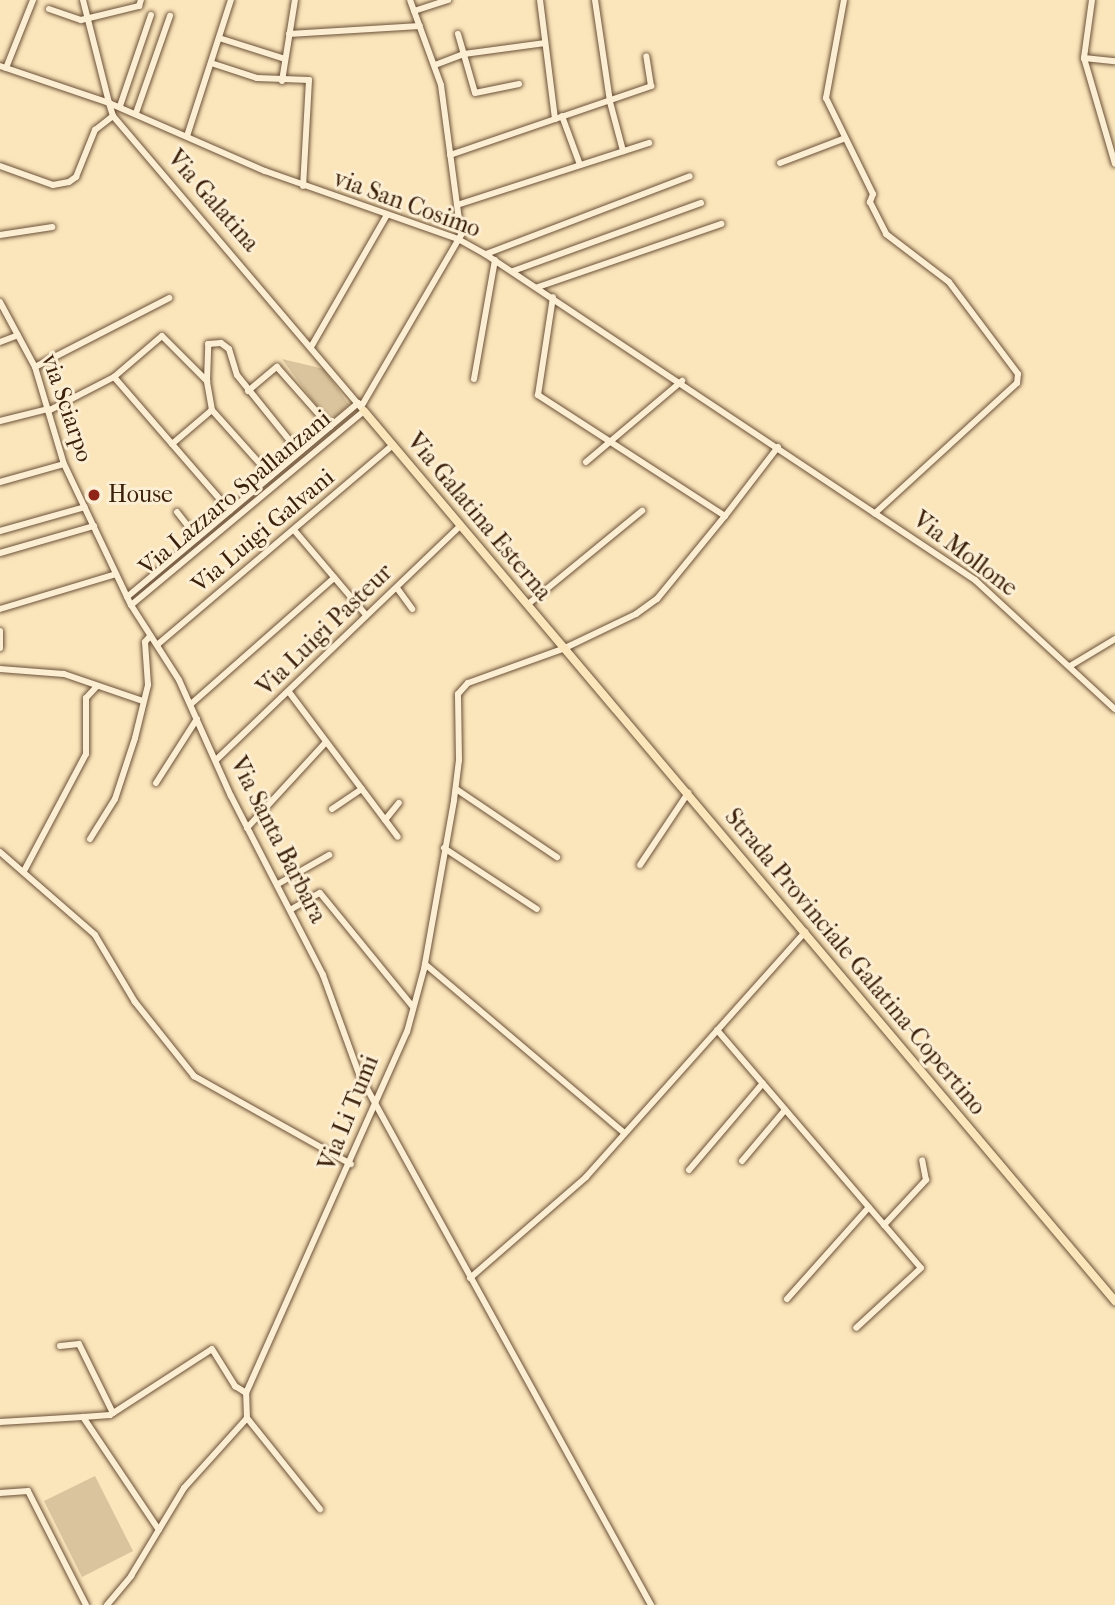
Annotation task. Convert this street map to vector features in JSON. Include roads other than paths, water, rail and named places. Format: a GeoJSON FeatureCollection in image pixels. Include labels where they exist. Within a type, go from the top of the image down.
{"type":"FeatureCollection","features":[{"type":"Feature","properties":{"kind":"main road","name":"Via Galatina Esterna"},"geometry":{"type":"LineString","coordinates":[[361,407],[565,649]]}},
{"type":"Feature","properties":{"kind":"main road","name":"Strada Provinciale Galatina-Copertino"},"geometry":{"type":"LineString","coordinates":[[565,649],[1115,1301]]}},
{"type":"Feature","properties":{"kind":"street"},"geometry":{"type":"LineString","coordinates":[[33,0],[3,67],[109,103]]}},
{"type":"Feature","properties":{"kind":"street","name":"Via Galatina"},"geometry":{"type":"LineString","coordinates":[[83,0],[113,116],[361,407]]}},
{"type":"Feature","properties":{"kind":"street"},"geometry":{"type":"LineString","coordinates":[[49,9],[87,19],[139,6],[141,0]]}},
{"type":"Feature","properties":{"kind":"street"},"geometry":{"type":"LineString","coordinates":[[187,135],[231,0]]}},
{"type":"Feature","properties":{"kind":"street"},"geometry":{"type":"LineString","coordinates":[[282,81],[295,0]]}},
{"type":"Feature","properties":{"kind":"street"},"geometry":{"type":"LineString","coordinates":[[361,407],[461,235],[435,65],[410,0]]}},
{"type":"Feature","properties":{"kind":"street"},"geometry":{"type":"LineString","coordinates":[[414,10],[448,0]]}},
{"type":"Feature","properties":{"kind":"street"},"geometry":{"type":"LineString","coordinates":[[540,0],[559,117],[580,165]]}},
{"type":"Feature","properties":{"kind":"street"},"geometry":{"type":"LineString","coordinates":[[595,0],[610,102],[623,151]]}},
{"type":"Feature","properties":{"kind":"street"},"geometry":{"type":"LineString","coordinates":[[844,0],[826,98],[843,139],[873,194],[870,202],[886,234],[950,282],[1017,374],[1017,383],[875,513]]}},
{"type":"Feature","properties":{"kind":"street"},"geometry":{"type":"LineString","coordinates":[[1092,0],[1084,58],[1113,149],[1115,164]]}},
{"type":"Feature","properties":{"kind":"street"},"geometry":{"type":"LineString","coordinates":[[120,106],[150,15]]}},
{"type":"Feature","properties":{"kind":"street"},"geometry":{"type":"LineString","coordinates":[[136,113],[170,16]]}},
{"type":"Feature","properties":{"kind":"street"},"geometry":{"type":"LineString","coordinates":[[289,34],[420,26]]}},
{"type":"Feature","properties":{"kind":"street"},"geometry":{"type":"LineString","coordinates":[[458,34],[475,93],[519,84]]}},
{"type":"Feature","properties":{"kind":"street"},"geometry":{"type":"LineString","coordinates":[[219,37],[285,59]]}},
{"type":"Feature","properties":{"kind":"street"},"geometry":{"type":"LineString","coordinates":[[435,65],[464,54],[545,43]]}},
{"type":"Feature","properties":{"kind":"street"},"geometry":{"type":"LineString","coordinates":[[450,155],[651,86],[646,56]]}},
{"type":"Feature","properties":{"kind":"street"},"geometry":{"type":"LineString","coordinates":[[1084,58],[1115,61]]}},
{"type":"Feature","properties":{"kind":"street"},"geometry":{"type":"LineString","coordinates":[[211,63],[257,78],[309,80],[303,186]]}},
{"type":"Feature","properties":{"kind":"street","name":"via San Cosimo"},"geometry":{"type":"LineString","coordinates":[[109,103],[303,186],[457,239],[538,287],[778,447]]}},
{"type":"Feature","properties":{"kind":"street"},"geometry":{"type":"LineString","coordinates":[[0,166],[53,185],[69,182],[76,177],[95,130],[113,116]]}},
{"type":"Feature","properties":{"kind":"street"},"geometry":{"type":"LineString","coordinates":[[780,163],[843,139]]}},
{"type":"Feature","properties":{"kind":"street"},"geometry":{"type":"LineString","coordinates":[[457,205],[649,143]]}},
{"type":"Feature","properties":{"kind":"street"},"geometry":{"type":"LineString","coordinates":[[485,254],[690,176]]}},
{"type":"Feature","properties":{"kind":"street"},"geometry":{"type":"LineString","coordinates":[[513,271],[701,203]]}},
{"type":"Feature","properties":{"kind":"street"},"geometry":{"type":"LineString","coordinates":[[311,346],[387,215]]}},
{"type":"Feature","properties":{"kind":"street"},"geometry":{"type":"LineString","coordinates":[[538,287],[721,224]]}},
{"type":"Feature","properties":{"kind":"street"},"geometry":{"type":"LineString","coordinates":[[0,234],[52,227]]}},
{"type":"Feature","properties":{"kind":"street"},"geometry":{"type":"LineString","coordinates":[[474,379],[495,260]]}},
{"type":"Feature","properties":{"kind":"street"},"geometry":{"type":"LineString","coordinates":[[553,297],[538,396],[611,439],[724,516]]}},
{"type":"Feature","properties":{"kind":"street"},"geometry":{"type":"LineString","coordinates":[[35,367],[169,299]]}},
{"type":"Feature","properties":{"kind":"street","name":"via Sciarpo"},"geometry":{"type":"LineString","coordinates":[[0,302],[35,367],[64,464],[131,605]]}},
{"type":"Feature","properties":{"kind":"street"},"geometry":{"type":"LineString","coordinates":[[0,342],[18,335]]}},
{"type":"Feature","properties":{"kind":"street"},"geometry":{"type":"LineString","coordinates":[[0,421],[48,410],[114,377],[162,336],[207,381]]}},
{"type":"Feature","properties":{"kind":"street"},"geometry":{"type":"LineString","coordinates":[[271,476],[212,410],[207,381],[208,344],[221,343],[229,349],[248,391],[299,452]]}},
{"type":"Feature","properties":{"kind":"street"},"geometry":{"type":"LineString","coordinates":[[248,391],[277,367],[330,427]]}},
{"type":"Feature","properties":{"kind":"street"},"geometry":{"type":"LineString","coordinates":[[114,377],[230,511]]}},
{"type":"Feature","properties":{"kind":"street"},"geometry":{"type":"LineString","coordinates":[[586,462],[682,381]]}},
{"type":"Feature","properties":{"kind":"street","name":"Via Lazzaro Spallanzani"},"geometry":{"type":"LineString","coordinates":[[127,597],[299,452],[361,407]]}},
{"type":"Feature","properties":{"kind":"street","name":"Via Lazzaro Spallanzani"},"geometry":{"type":"LineString","coordinates":[[131,605],[361,407]]}},
{"type":"Feature","properties":{"kind":"street"},"geometry":{"type":"LineString","coordinates":[[172,444],[212,410]]}},
{"type":"Feature","properties":{"kind":"street","name":"Via Luigi Galvani"},"geometry":{"type":"LineString","coordinates":[[157,645],[393,445]]}},
{"type":"Feature","properties":{"kind":"street"},"geometry":{"type":"LineString","coordinates":[[565,649],[636,614],[657,598],[778,447]]}},
{"type":"Feature","properties":{"kind":"street","name":"Via Mollone"},"geometry":{"type":"LineString","coordinates":[[778,447],[975,580],[1115,709]]}},
{"type":"Feature","properties":{"kind":"street"},"geometry":{"type":"LineString","coordinates":[[0,482],[64,464]]}},
{"type":"Feature","properties":{"kind":"street"},"geometry":{"type":"LineString","coordinates":[[0,531],[85,507]]}},
{"type":"Feature","properties":{"kind":"street"},"geometry":{"type":"LineString","coordinates":[[527,605],[642,511]]}},
{"type":"Feature","properties":{"kind":"street"},"geometry":{"type":"LineString","coordinates":[[177,512],[197,538]]}},
{"type":"Feature","properties":{"kind":"street"},"geometry":{"type":"LineString","coordinates":[[0,553],[94,526]]}},
{"type":"Feature","properties":{"kind":"street","name":"Via Luigi Pasteur"},"geometry":{"type":"LineString","coordinates":[[216,760],[460,526]]}},
{"type":"Feature","properties":{"kind":"street"},"geometry":{"type":"LineString","coordinates":[[294,530],[366,615]]}},
{"type":"Feature","properties":{"kind":"street"},"geometry":{"type":"LineString","coordinates":[[0,609],[117,573]]}},
{"type":"Feature","properties":{"kind":"street"},"geometry":{"type":"LineString","coordinates":[[191,704],[334,578]]}},
{"type":"Feature","properties":{"kind":"street"},"geometry":{"type":"LineString","coordinates":[[397,588],[412,608]]}},
{"type":"Feature","properties":{"kind":"street","name":"Via Santa Barbara"},"geometry":{"type":"LineString","coordinates":[[131,605],[191,704],[247,828],[323,975],[373,1102],[651,1605]]}},
{"type":"Feature","properties":{"kind":"street"},"geometry":{"type":"LineString","coordinates":[[0,631],[0,648]]}},
{"type":"Feature","properties":{"kind":"street"},"geometry":{"type":"LineString","coordinates":[[90,839],[122,780],[148,685],[145,642],[150,636]]}},
{"type":"Feature","properties":{"kind":"street"},"geometry":{"type":"LineString","coordinates":[[1070,666],[1115,639]]}},
{"type":"Feature","properties":{"kind":"street","name":"Via Li Tumi"},"geometry":{"type":"LineString","coordinates":[[247,1418],[246,1393],[369,1124],[373,1102],[407,1032],[425,964],[456,789],[458,694],[462,687],[565,649]]}},
{"type":"Feature","properties":{"kind":"street"},"geometry":{"type":"LineString","coordinates":[[0,669],[64,674],[143,701]]}},
{"type":"Feature","properties":{"kind":"street"},"geometry":{"type":"LineString","coordinates":[[24,871],[86,754],[86,698],[97,686]]}},
{"type":"Feature","properties":{"kind":"street"},"geometry":{"type":"LineString","coordinates":[[289,692],[398,837]]}},
{"type":"Feature","properties":{"kind":"street"},"geometry":{"type":"LineString","coordinates":[[156,783],[197,719]]}},
{"type":"Feature","properties":{"kind":"street"},"geometry":{"type":"LineString","coordinates":[[247,828],[326,742]]}},
{"type":"Feature","properties":{"kind":"street"},"geometry":{"type":"LineString","coordinates":[[332,809],[362,789]]}},
{"type":"Feature","properties":{"kind":"street"},"geometry":{"type":"LineString","coordinates":[[456,789],[557,857]]}},
{"type":"Feature","properties":{"kind":"street"},"geometry":{"type":"LineString","coordinates":[[639,865],[688,793]]}},
{"type":"Feature","properties":{"kind":"street"},"geometry":{"type":"LineString","coordinates":[[384,820],[399,803]]}},
{"type":"Feature","properties":{"kind":"street"},"geometry":{"type":"LineString","coordinates":[[444,848],[537,909]]}},
{"type":"Feature","properties":{"kind":"street"},"geometry":{"type":"LineString","coordinates":[[0,852],[95,935],[135,1002],[194,1076],[351,1164]]}},
{"type":"Feature","properties":{"kind":"street"},"geometry":{"type":"LineString","coordinates":[[278,884],[329,855]]}},
{"type":"Feature","properties":{"kind":"street"},"geometry":{"type":"LineString","coordinates":[[290,910],[320,893],[412,1006]]}},
{"type":"Feature","properties":{"kind":"street"},"geometry":{"type":"LineString","coordinates":[[470,1278],[586,1177],[805,932]]}},
{"type":"Feature","properties":{"kind":"street"},"geometry":{"type":"LineString","coordinates":[[425,964],[624,1133]]}},
{"type":"Feature","properties":{"kind":"street"},"geometry":{"type":"LineString","coordinates":[[717,1030],[921,1268],[856,1328]]}},
{"type":"Feature","properties":{"kind":"street"},"geometry":{"type":"LineString","coordinates":[[689,1170],[763,1083]]}},
{"type":"Feature","properties":{"kind":"street"},"geometry":{"type":"LineString","coordinates":[[742,1161],[785,1110]]}},
{"type":"Feature","properties":{"kind":"street"},"geometry":{"type":"LineString","coordinates":[[884,1225],[926,1180],[922,1160]]}},
{"type":"Feature","properties":{"kind":"street"},"geometry":{"type":"LineString","coordinates":[[787,1299],[869,1207]]}},
{"type":"Feature","properties":{"kind":"street"},"geometry":{"type":"LineString","coordinates":[[60,1346],[79,1344],[113,1413]]}},
{"type":"Feature","properties":{"kind":"street"},"geometry":{"type":"LineString","coordinates":[[0,1422],[113,1413],[212,1349],[235,1386],[246,1393]]}},
{"type":"Feature","properties":{"kind":"street"},"geometry":{"type":"LineString","coordinates":[[83,1417],[159,1530]]}},
{"type":"Feature","properties":{"kind":"street"},"geometry":{"type":"LineString","coordinates":[[107,1605],[131,1577],[184,1488],[247,1418],[320,1509]]}},
{"type":"Feature","properties":{"kind":"street"},"geometry":{"type":"LineString","coordinates":[[0,1493],[28,1491],[86,1605]]}},
{"type":"Feature","properties":{"kind":"place","name":"House"},"geometry":{"type":"Point","coordinates":[94,495]}}]}
